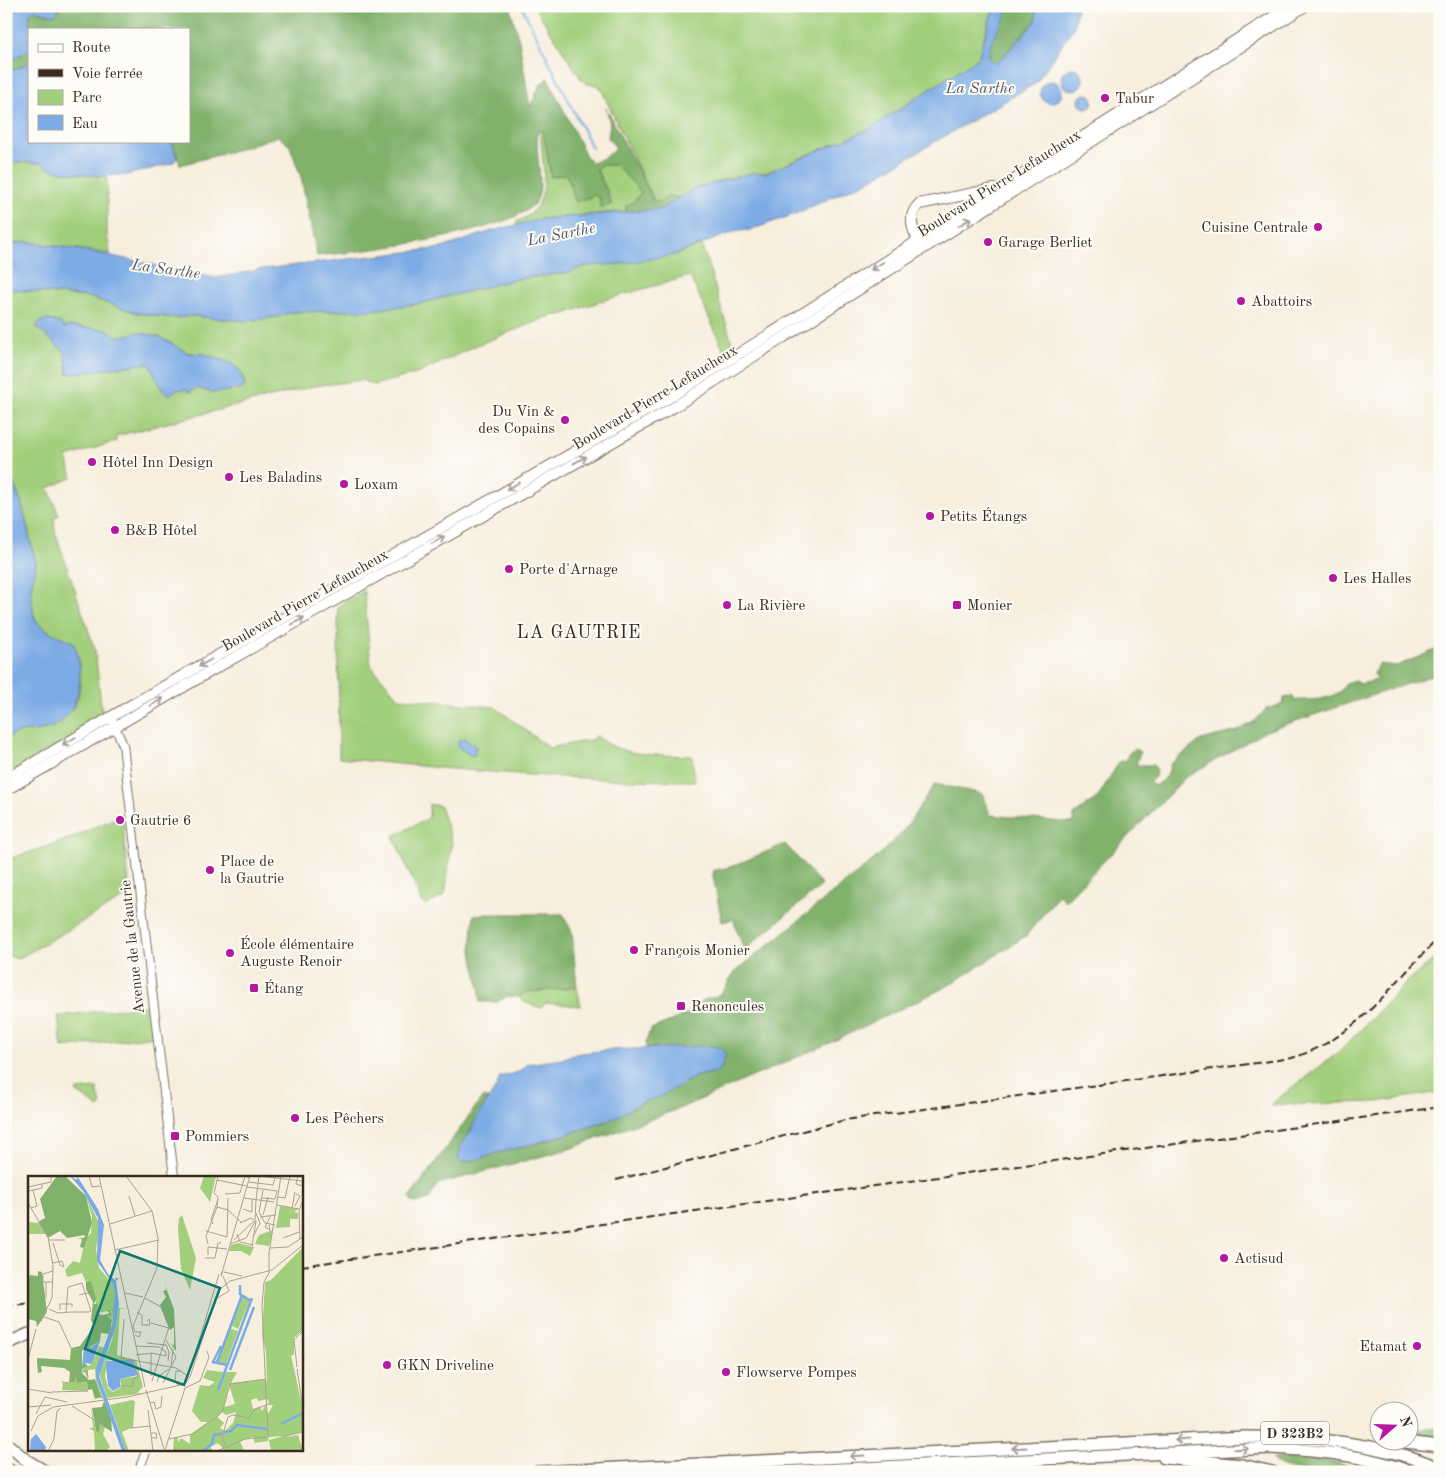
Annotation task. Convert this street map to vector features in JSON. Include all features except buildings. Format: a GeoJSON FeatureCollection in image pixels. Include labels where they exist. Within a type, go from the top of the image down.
{"type":"FeatureCollection","features":[{"type":"Feature","properties":{"kind":"highway"},"geometry":{"type":"LineString","coordinates":[[6,1344],[28,1334]]}},
{"type":"Feature","properties":{"kind":"highway","name":"D 323B2"},"geometry":{"type":"LineString","coordinates":[[537,1472],[1211,1438],[1272,1432],[1368,1442]]}},
{"type":"Feature","properties":{"kind":"highway"},"geometry":{"type":"LineString","coordinates":[[6,1443],[16,1453],[46,1472]]}},
{"type":"Feature","properties":{"kind":"highway"},"geometry":{"type":"LineString","coordinates":[[1418,1443],[1440,1446]]}},
{"type":"Feature","properties":{"kind":"highway"},"geometry":{"type":"LineString","coordinates":[[781,1472],[1272,1448],[1315,1451],[1390,1464],[1411,1472]]}},
{"type":"Feature","properties":{"kind":"highway"},"geometry":{"type":"LineString","coordinates":[[1394,1450],[1440,1468]]}},
{"type":"Feature","properties":{"kind":"highway"},"geometry":{"type":"LineString","coordinates":[[6,1453],[34,1472]]}},
{"type":"Feature","properties":{"kind":"highway"},"geometry":{"type":"LineString","coordinates":[[1123,1455],[1233,1464],[1272,1472]]}},
{"type":"Feature","properties":{"kind":"highway"},"geometry":{"type":"LineString","coordinates":[[866,1472],[927,1464]]}},
{"type":"Feature","properties":{"kind":"highway"},"geometry":{"type":"LineString","coordinates":[[6,1468],[12,1472]]}},
{"type":"Feature","properties":{"kind":"main road","name":"Boulevard Pierre Lefaucheux"},"geometry":{"type":"LineString","coordinates":[[921,244],[1010,184],[1290,6]]}},
{"type":"Feature","properties":{"kind":"main road","name":"Boulevard Pierre Lefaucheux"},"geometry":{"type":"LineString","coordinates":[[6,790],[113,722],[667,399],[1305,6]]}},
{"type":"Feature","properties":{"kind":"main road"},"geometry":{"type":"LineString","coordinates":[[921,244],[911,220],[913,212],[919,204],[984,192],[1010,184]]}},
{"type":"Feature","properties":{"kind":"main road","name":"Boulevard Pierre Lefaucheux"},"geometry":{"type":"LineString","coordinates":[[6,779],[113,722]]}},
{"type":"Feature","properties":{"kind":"street","name":"Avenue de la Gautrie"},"geometry":{"type":"LineString","coordinates":[[113,722],[123,745],[174,1176]]}},
{"type":"Feature","properties":{"kind":"street"},"geometry":{"type":"LineString","coordinates":[[138,1472],[146,1450]]}},
{"type":"Feature","properties":{"kind":"green space"},"geometry":{"type":"Polygon","coordinates":[[[57,6],[325,6],[337,13],[358,6],[513,6],[511,11],[519,40],[530,107],[540,85],[548,78],[586,156],[592,163],[604,158],[616,148],[608,138],[610,123],[606,108],[654,201],[661,202],[668,195],[679,198],[662,209],[626,211],[626,206],[635,201],[641,192],[616,165],[601,165],[596,169],[612,204],[600,209],[600,199],[595,195],[575,202],[569,180],[565,174],[551,177],[543,131],[538,132],[537,140],[540,177],[539,194],[537,200],[524,212],[501,222],[435,239],[317,256],[301,177],[290,146],[278,136],[233,151],[180,165],[172,142],[190,142],[190,28],[31,28],[29,25],[30,13],[34,10],[49,14],[58,10],[57,6]]]}},
{"type":"Feature","properties":{"kind":"green space"},"geometry":{"type":"Polygon","coordinates":[[[534,6],[994,6],[978,58],[869,129],[766,173],[721,180],[679,198],[676,197],[661,202],[654,201],[602,91],[598,85],[587,84],[581,79],[534,6]]]}},
{"type":"Feature","properties":{"kind":"green space"},"geometry":{"type":"Polygon","coordinates":[[[1011,6],[1036,6],[1036,20],[996,64],[988,58],[991,41],[1011,6]]]}},
{"type":"Feature","properties":{"kind":"green space"},"geometry":{"type":"Polygon","coordinates":[[[28,51],[28,63],[11,70],[6,75],[6,63],[28,51]]]}},
{"type":"Feature","properties":{"kind":"green space"},"geometry":{"type":"Polygon","coordinates":[[[541,131],[544,131],[551,177],[565,174],[569,180],[575,202],[595,195],[600,199],[609,194],[596,168],[601,165],[616,165],[642,192],[635,201],[626,206],[626,211],[541,219],[517,225],[516,222],[529,215],[537,206],[542,195],[544,171],[541,131]]]}},
{"type":"Feature","properties":{"kind":"green space"},"geometry":{"type":"Polygon","coordinates":[[[6,162],[41,163],[48,168],[63,172],[107,176],[107,234],[110,254],[29,242],[6,244],[6,162]]]}},
{"type":"Feature","properties":{"kind":"green space"},"geometry":{"type":"Polygon","coordinates":[[[702,245],[734,349],[726,355],[690,276],[604,300],[561,315],[553,315],[477,345],[419,373],[374,385],[362,380],[314,386],[116,436],[117,441],[67,457],[72,478],[48,488],[59,515],[54,518],[55,531],[95,650],[102,713],[101,720],[6,774],[6,740],[18,732],[57,723],[68,713],[77,700],[80,680],[73,642],[53,634],[36,622],[31,603],[32,579],[36,564],[22,505],[6,465],[6,289],[89,297],[137,313],[157,316],[176,318],[192,316],[244,321],[277,317],[292,312],[371,310],[418,304],[517,279],[566,273],[586,266],[674,255],[702,245]],[[41,321],[51,339],[65,352],[68,374],[150,363],[163,391],[187,389],[189,392],[198,388],[216,392],[245,385],[241,372],[231,363],[204,354],[188,353],[160,337],[137,332],[116,336],[108,330],[69,326],[64,328],[55,321],[41,321]]]}},
{"type":"Feature","properties":{"kind":"green space"},"geometry":{"type":"Polygon","coordinates":[[[364,591],[371,666],[399,698],[495,707],[549,748],[590,740],[597,736],[618,749],[630,752],[692,756],[695,781],[561,777],[472,771],[339,758],[338,606],[364,591]]]}},
{"type":"Feature","properties":{"kind":"green space"},"geometry":{"type":"Polygon","coordinates":[[[1440,648],[1440,673],[1266,731],[1186,777],[1065,901],[1059,894],[1026,936],[946,987],[832,1042],[681,1108],[569,1149],[438,1184],[429,1199],[416,1203],[412,1202],[410,1197],[483,1097],[488,1098],[471,1131],[462,1142],[458,1159],[470,1161],[511,1149],[530,1146],[608,1121],[652,1098],[657,1098],[689,1080],[721,1069],[723,1059],[719,1047],[646,1048],[646,1041],[651,1029],[688,1014],[703,1000],[715,997],[724,990],[734,973],[877,857],[902,833],[935,784],[983,794],[990,815],[1074,823],[1074,815],[1098,797],[1119,762],[1126,760],[1129,753],[1135,749],[1140,752],[1136,765],[1153,765],[1156,768],[1155,777],[1149,782],[1155,786],[1167,776],[1171,763],[1201,740],[1237,731],[1255,721],[1266,709],[1283,704],[1284,698],[1292,696],[1295,700],[1309,700],[1331,696],[1342,689],[1346,683],[1354,680],[1361,684],[1377,680],[1374,673],[1379,664],[1397,666],[1440,648]]]}},
{"type":"Feature","properties":{"kind":"green space"},"geometry":{"type":"Polygon","coordinates":[[[429,804],[440,806],[452,842],[445,895],[426,905],[422,902],[393,836],[429,818],[429,804]]]}},
{"type":"Feature","properties":{"kind":"green space"},"geometry":{"type":"Polygon","coordinates":[[[122,815],[130,894],[18,959],[6,955],[6,860],[69,839],[122,815]]]}},
{"type":"Feature","properties":{"kind":"green space"},"geometry":{"type":"Polygon","coordinates":[[[785,844],[822,885],[744,950],[733,919],[722,922],[712,871],[730,867],[785,844]]]}},
{"type":"Feature","properties":{"kind":"green space"},"geometry":{"type":"Polygon","coordinates":[[[563,914],[572,932],[577,988],[526,992],[519,997],[508,996],[497,1002],[480,1002],[472,951],[472,933],[474,915],[563,914]]]}},
{"type":"Feature","properties":{"kind":"green space"},"geometry":{"type":"Polygon","coordinates":[[[1440,954],[1440,1092],[1377,1102],[1270,1105],[1340,1051],[1408,981],[1440,954]]]}},
{"type":"Feature","properties":{"kind":"green space"},"geometry":{"type":"Polygon","coordinates":[[[577,988],[581,1006],[546,1003],[541,1008],[524,1002],[519,997],[526,992],[577,988]]]}},
{"type":"Feature","properties":{"kind":"green space"},"geometry":{"type":"Polygon","coordinates":[[[152,1005],[156,1036],[62,1048],[58,1016],[152,1005]]]}},
{"type":"Feature","properties":{"kind":"green space"},"geometry":{"type":"Polygon","coordinates":[[[97,1088],[101,1106],[99,1108],[76,1092],[77,1090],[97,1088]]]}},
{"type":"Feature","properties":{"kind":"green space"},"geometry":{"type":"Polygon","coordinates":[[[1440,1428],[1440,1437],[1418,1435],[1418,1429],[1440,1428]]]}},
{"type":"Feature","properties":{"kind":"green space"},"geometry":{"type":"Polygon","coordinates":[[[1272,1458],[1327,1461],[1381,1472],[1339,1473],[1304,1471],[1289,1469],[1278,1464],[1272,1458]]]}},
{"type":"Feature","properties":{"kind":"water"},"geometry":{"type":"Polygon","coordinates":[[[6,6],[57,6],[58,10],[55,15],[34,10],[30,13],[29,25],[31,28],[28,28],[28,51],[6,63],[6,6]]]}},
{"type":"Feature","properties":{"kind":"water","name":"La Sarthe"},"geometry":{"type":"Polygon","coordinates":[[[994,6],[1011,6],[991,43],[988,58],[996,64],[1036,21],[1036,6],[1077,6],[1074,27],[1036,83],[868,181],[793,215],[750,230],[736,231],[674,255],[621,264],[586,266],[566,273],[517,279],[418,304],[371,310],[292,312],[277,317],[244,321],[192,316],[176,318],[157,316],[137,313],[89,297],[6,289],[6,244],[28,242],[83,250],[216,278],[263,269],[442,248],[491,231],[541,219],[661,209],[695,188],[751,173],[766,173],[869,129],[978,58],[994,6]]]}},
{"type":"Feature","properties":{"kind":"water"},"geometry":{"type":"Polygon","coordinates":[[[28,63],[28,142],[172,142],[177,158],[173,163],[127,175],[97,176],[63,172],[48,168],[41,163],[6,162],[6,75],[28,63]]]}},
{"type":"Feature","properties":{"kind":"water"},"geometry":{"type":"Polygon","coordinates":[[[1072,68],[1080,71],[1083,79],[1080,87],[1072,90],[1064,87],[1061,79],[1064,71],[1072,68]]]}},
{"type":"Feature","properties":{"kind":"water"},"geometry":{"type":"Polygon","coordinates":[[[1051,81],[1059,84],[1062,92],[1059,100],[1051,103],[1043,100],[1040,92],[1043,84],[1051,81]]]}},
{"type":"Feature","properties":{"kind":"water"},"geometry":{"type":"Polygon","coordinates":[[[1083,94],[1089,94],[1093,101],[1089,108],[1083,108],[1079,104],[1079,98],[1083,94]]]}},
{"type":"Feature","properties":{"kind":"water"},"geometry":{"type":"Polygon","coordinates":[[[47,320],[61,323],[64,328],[69,326],[108,330],[116,336],[137,332],[160,337],[188,353],[204,354],[231,363],[241,372],[245,387],[239,391],[235,389],[217,392],[198,388],[189,392],[187,389],[176,390],[170,395],[163,391],[149,363],[68,374],[65,352],[36,327],[41,321],[47,320]]]}},
{"type":"Feature","properties":{"kind":"water"},"geometry":{"type":"Polygon","coordinates":[[[6,465],[22,505],[36,564],[31,589],[34,619],[47,631],[73,642],[80,666],[80,679],[74,705],[67,716],[58,724],[46,729],[15,734],[6,740],[6,465]]]}},
{"type":"Feature","properties":{"kind":"water"},"geometry":{"type":"Polygon","coordinates":[[[465,739],[476,747],[475,755],[470,755],[457,746],[459,740],[465,739]]]}},
{"type":"Feature","properties":{"kind":"water"},"geometry":{"type":"Polygon","coordinates":[[[719,1047],[726,1054],[721,1069],[697,1076],[615,1118],[474,1160],[461,1162],[458,1159],[462,1142],[471,1131],[476,1118],[496,1088],[500,1077],[518,1072],[526,1064],[562,1059],[573,1054],[609,1050],[719,1047]]]}},
{"type":"Feature","properties":{"kind":"waterway"},"geometry":{"type":"LineString","coordinates":[[523,9],[592,148]]}},
{"type":"Feature","properties":{"kind":"railway"},"geometry":{"type":"LineString","coordinates":[[616,1180],[845,1120],[1292,1058],[1336,1038],[1354,1024],[1387,993],[1436,941]]}},
{"type":"Feature","properties":{"kind":"railway"},"geometry":{"type":"LineString","coordinates":[[302,1266],[1440,1107]]}},
{"type":"Feature","properties":{"kind":"railway"},"geometry":{"type":"LineString","coordinates":[[6,1306],[28,1303]]}},
{"type":"Feature","properties":{"kind":"place","name":"Tabur"},"geometry":{"type":"Point","coordinates":[1105,98]}},
{"type":"Feature","properties":{"kind":"place","name":"Cuisine Centrale"},"geometry":{"type":"Point","coordinates":[1318,227]}},
{"type":"Feature","properties":{"kind":"place","name":"Garage Berliet"},"geometry":{"type":"Point","coordinates":[988,242]}},
{"type":"Feature","properties":{"kind":"place","name":"Abattoirs"},"geometry":{"type":"Point","coordinates":[1241,301]}},
{"type":"Feature","properties":{"kind":"place","name":"Du Vin & des Copains"},"geometry":{"type":"Point","coordinates":[565,420]}},
{"type":"Feature","properties":{"kind":"place","name":"Hôtel Inn Design"},"geometry":{"type":"Point","coordinates":[92,462]}},
{"type":"Feature","properties":{"kind":"place","name":"Les Baladins"},"geometry":{"type":"Point","coordinates":[229,477]}},
{"type":"Feature","properties":{"kind":"place","name":"Loxam"},"geometry":{"type":"Point","coordinates":[344,484]}},
{"type":"Feature","properties":{"kind":"place","name":"Petits Étangs"},"geometry":{"type":"Point","coordinates":[930,516]}},
{"type":"Feature","properties":{"kind":"place","name":"B&B Hôtel"},"geometry":{"type":"Point","coordinates":[115,530]}},
{"type":"Feature","properties":{"kind":"place","name":"Porte d'Arnage"},"geometry":{"type":"Point","coordinates":[509,569]}},
{"type":"Feature","properties":{"kind":"place","name":"Les Halles"},"geometry":{"type":"Point","coordinates":[1333,578]}},
{"type":"Feature","properties":{"kind":"place","name":"La Rivière"},"geometry":{"type":"Point","coordinates":[727,605]}},
{"type":"Feature","properties":{"kind":"place","name":"Monier"},"geometry":{"type":"Point","coordinates":[957,605]}},
{"type":"Feature","properties":{"kind":"place","name":"Gautrie 6"},"geometry":{"type":"Point","coordinates":[120,820]}},
{"type":"Feature","properties":{"kind":"place","name":"Place de la Gautrie"},"geometry":{"type":"Point","coordinates":[210,870]}},
{"type":"Feature","properties":{"kind":"place","name":"François Monier"},"geometry":{"type":"Point","coordinates":[634,950]}},
{"type":"Feature","properties":{"kind":"place","name":"École élémentaire Auguste Renoir"},"geometry":{"type":"Point","coordinates":[230,953]}},
{"type":"Feature","properties":{"kind":"place","name":"Étang"},"geometry":{"type":"Point","coordinates":[254,988]}},
{"type":"Feature","properties":{"kind":"place","name":"Renoncules"},"geometry":{"type":"Point","coordinates":[681,1006]}},
{"type":"Feature","properties":{"kind":"place","name":"Les Pêchers"},"geometry":{"type":"Point","coordinates":[295,1118]}},
{"type":"Feature","properties":{"kind":"place","name":"Pommiers"},"geometry":{"type":"Point","coordinates":[175,1136]}},
{"type":"Feature","properties":{"kind":"place","name":"Actisud"},"geometry":{"type":"Point","coordinates":[1224,1258]}},
{"type":"Feature","properties":{"kind":"place","name":"Etamat"},"geometry":{"type":"Point","coordinates":[1417,1346]}},
{"type":"Feature","properties":{"kind":"place","name":"GKN Driveline"},"geometry":{"type":"Point","coordinates":[387,1365]}},
{"type":"Feature","properties":{"kind":"place","name":"Flowserve Pompes"},"geometry":{"type":"Point","coordinates":[726,1372]}},
{"type":"Feature","properties":{"kind":"district","name":"LA GAUTRIE"},"geometry":{"type":"Point","coordinates":[579,632]}}]}
